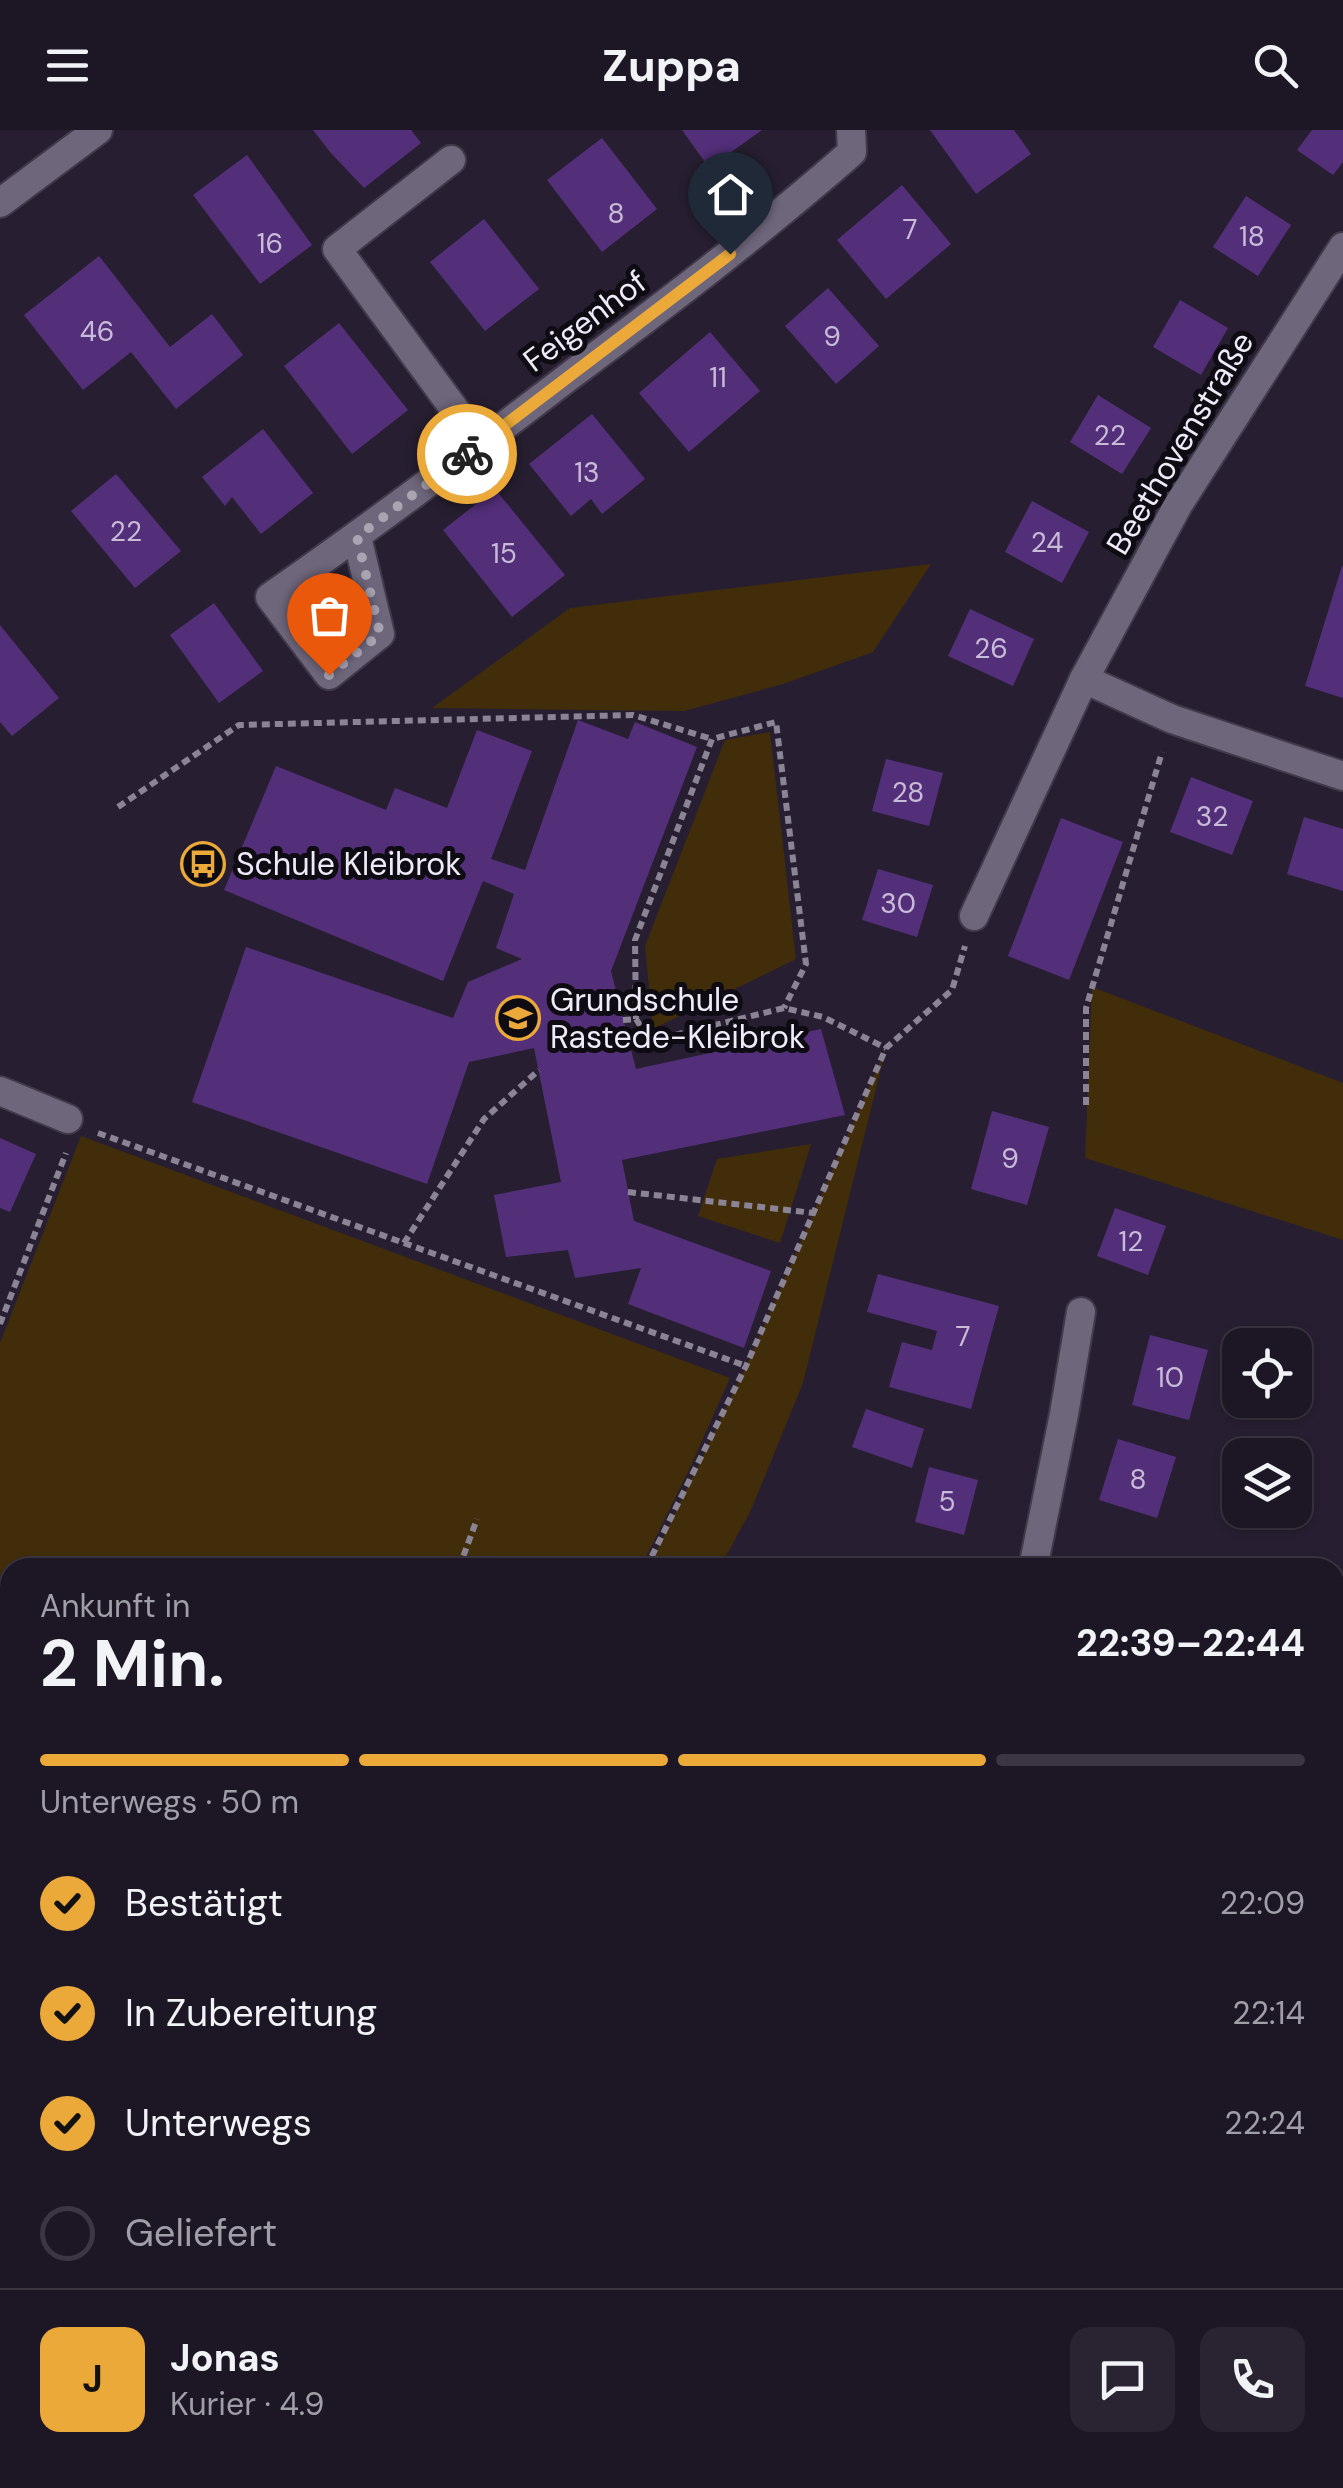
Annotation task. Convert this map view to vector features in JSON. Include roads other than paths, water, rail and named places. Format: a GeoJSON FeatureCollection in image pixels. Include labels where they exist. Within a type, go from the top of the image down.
{"type":"FeatureCollection","features":[{"type":"Feature","properties":{"kind":"street"},"geometry":{"type":"LineString","coordinates":[[0,203],[98,130]]}},
{"type":"Feature","properties":{"kind":"street","name":"Feigenhof"},"geometry":{"type":"LineString","coordinates":[[357,537],[380,634],[329,675],[270,598],[357,537],[782,213],[852,152],[851,130]]}},
{"type":"Feature","properties":{"kind":"street"},"geometry":{"type":"LineString","coordinates":[[451,160],[337,249],[480,444]]}},
{"type":"Feature","properties":{"kind":"street","name":"Beethovenstraße"},"geometry":{"type":"LineString","coordinates":[[974,916],[1084,680],[1178,505],[1343,247]]}},
{"type":"Feature","properties":{"kind":"street"},"geometry":{"type":"LineString","coordinates":[[1084,680],[1172,719],[1343,776]]}},
{"type":"Feature","properties":{"kind":"street"},"geometry":{"type":"LineString","coordinates":[[0,1091],[72,1122]]}},
{"type":"Feature","properties":{"kind":"street"},"geometry":{"type":"LineString","coordinates":[[1035,1558],[1081,1312]]}},
{"type":"Feature","properties":{"kind":"place","name":"Schule Kleibrok"},"geometry":{"type":"Point","coordinates":[203,864]}},
{"type":"Feature","properties":{"kind":"place","name":"Grundschule Rastede-Kleibrok"},"geometry":{"type":"Point","coordinates":[518,1018]}}]}
